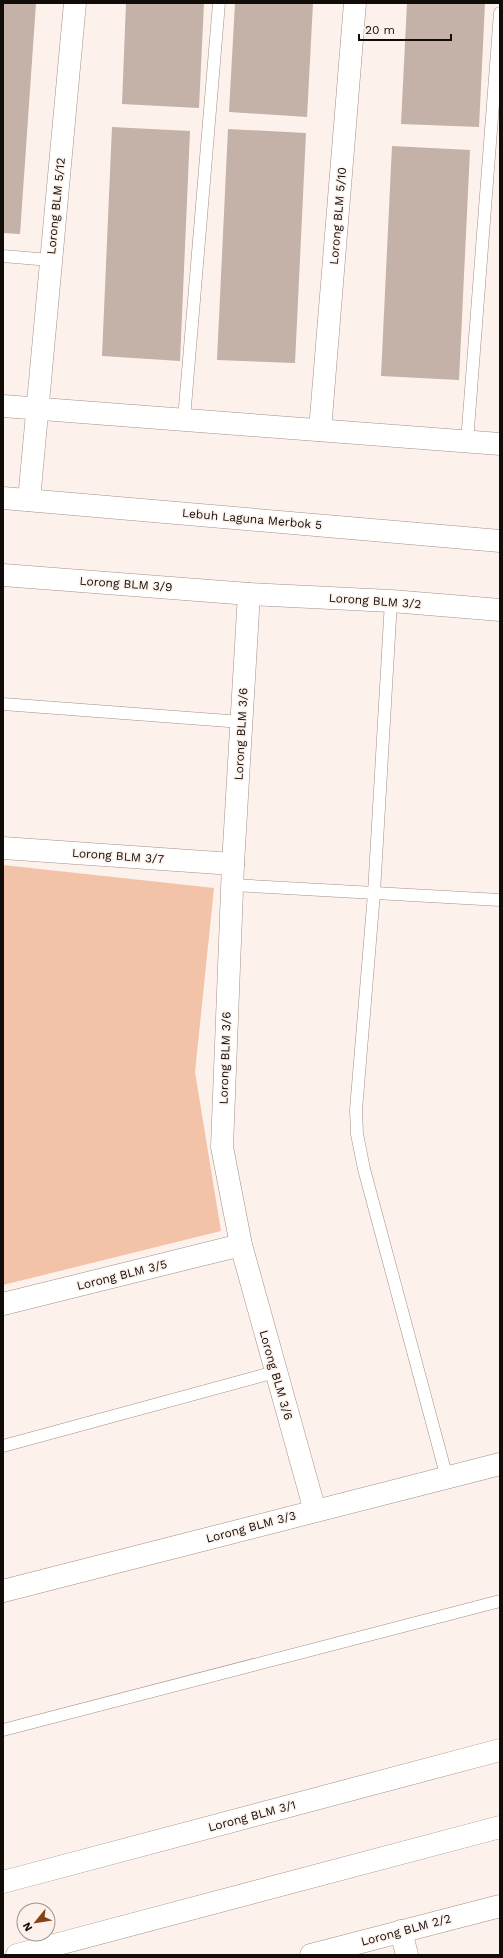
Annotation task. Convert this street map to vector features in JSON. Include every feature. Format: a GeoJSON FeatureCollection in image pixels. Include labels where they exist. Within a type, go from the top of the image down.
{"type":"FeatureCollection","features":[{"type":"Feature","properties":{"kind":"street","name":"Lorong BLM 5/12"},"geometry":{"type":"LineString","coordinates":[[29,500],[50,260],[75,3]]}},
{"type":"Feature","properties":{"kind":"street","name":"Lorong BLM 5/10"},"geometry":{"type":"LineString","coordinates":[[320,430],[355,3]]}},
{"type":"Feature","properties":{"kind":"street"},"geometry":{"type":"LineString","coordinates":[[3,406],[500,444]]}},
{"type":"Feature","properties":{"kind":"street","name":"Lebuh Laguna Merbok 5"},"geometry":{"type":"LineString","coordinates":[[3,498],[500,541]]}},
{"type":"Feature","properties":{"kind":"street","name":"Lorong BLM 3/9"},"geometry":{"type":"LineString","coordinates":[[3,575],[249,594]]}},
{"type":"Feature","properties":{"kind":"street","name":"Lorong BLM 3/2"},"geometry":{"type":"LineString","coordinates":[[249,594],[391,601],[500,610]]}},
{"type":"Feature","properties":{"kind":"street","name":"Lorong BLM 3/6"},"geometry":{"type":"LineString","coordinates":[[249,594],[233,874],[222,1147],[240,1245],[315,1510]]}},
{"type":"Feature","properties":{"kind":"street","name":"Lorong BLM 3/7"},"geometry":{"type":"LineString","coordinates":[[3,848],[233,874]]}},
{"type":"Feature","properties":{"kind":"street","name":"Lorong BLM 3/5"},"geometry":{"type":"LineString","coordinates":[[3,1304],[240,1245]]}},
{"type":"Feature","properties":{"kind":"street","name":"Lorong BLM 3/3"},"geometry":{"type":"LineString","coordinates":[[3,1591],[315,1510],[500,1464]]}},
{"type":"Feature","properties":{"kind":"street","name":"Lorong BLM 3/1"},"geometry":{"type":"LineString","coordinates":[[3,1882],[500,1750]]}},
{"type":"Feature","properties":{"kind":"street"},"geometry":{"type":"LineString","coordinates":[[17,1955],[500,1827]]}},
{"type":"Feature","properties":{"kind":"street","name":"Lorong BLM 2/2"},"geometry":{"type":"LineString","coordinates":[[311,1955],[500,1906]]}},
{"type":"Feature","properties":{"kind":"street"},"geometry":{"type":"LineString","coordinates":[[401,1931],[407,1955]]}},
{"type":"Feature","properties":{"kind":"lane"},"geometry":{"type":"LineString","coordinates":[[184,419],[219,3]]}},
{"type":"Feature","properties":{"kind":"lane"},"geometry":{"type":"LineString","coordinates":[[467,442],[500,13]]}},
{"type":"Feature","properties":{"kind":"lane"},"geometry":{"type":"LineString","coordinates":[[3,256],[50,260]]}},
{"type":"Feature","properties":{"kind":"lane"},"geometry":{"type":"LineString","coordinates":[[391,601],[374,893],[356,1110],[357,1134],[364,1169],[446,1478]]}},
{"type":"Feature","properties":{"kind":"lane"},"geometry":{"type":"LineString","coordinates":[[3,704],[242,722]]}},
{"type":"Feature","properties":{"kind":"lane"},"geometry":{"type":"LineString","coordinates":[[233,874],[374,893],[500,900]]}},
{"type":"Feature","properties":{"kind":"lane"},"geometry":{"type":"LineString","coordinates":[[3,1446],[275,1372]]}},
{"type":"Feature","properties":{"kind":"lane"},"geometry":{"type":"LineString","coordinates":[[3,1730],[500,1600]]}},
{"type":"Feature","properties":{"kind":"shaded area"},"geometry":{"type":"Polygon","coordinates":[[[3,865],[214,888],[195,1072],[221,1231],[3,1285],[3,865]]]}},
{"type":"Feature","properties":{"kind":"building"},"geometry":{"type":"Polygon","coordinates":[[[3,3],[36,3],[20,234],[3,233],[3,3]]]}},
{"type":"Feature","properties":{"kind":"building"},"geometry":{"type":"Polygon","coordinates":[[[126,3],[204,3],[199,108],[122,104],[126,3]]]}},
{"type":"Feature","properties":{"kind":"building"},"geometry":{"type":"Polygon","coordinates":[[[235,3],[313,3],[307,117],[229,112],[235,3]]]}},
{"type":"Feature","properties":{"kind":"building"},"geometry":{"type":"Polygon","coordinates":[[[407,3],[485,3],[479,127],[401,124],[407,3]]]}},
{"type":"Feature","properties":{"kind":"building"},"geometry":{"type":"Polygon","coordinates":[[[112,127],[190,131],[180,361],[102,356],[112,127]]]}},
{"type":"Feature","properties":{"kind":"building"},"geometry":{"type":"Polygon","coordinates":[[[228,129],[306,133],[295,363],[217,360],[228,129]]]}},
{"type":"Feature","properties":{"kind":"building"},"geometry":{"type":"Polygon","coordinates":[[[392,146],[470,150],[459,380],[381,376],[392,146]]]}}]}
